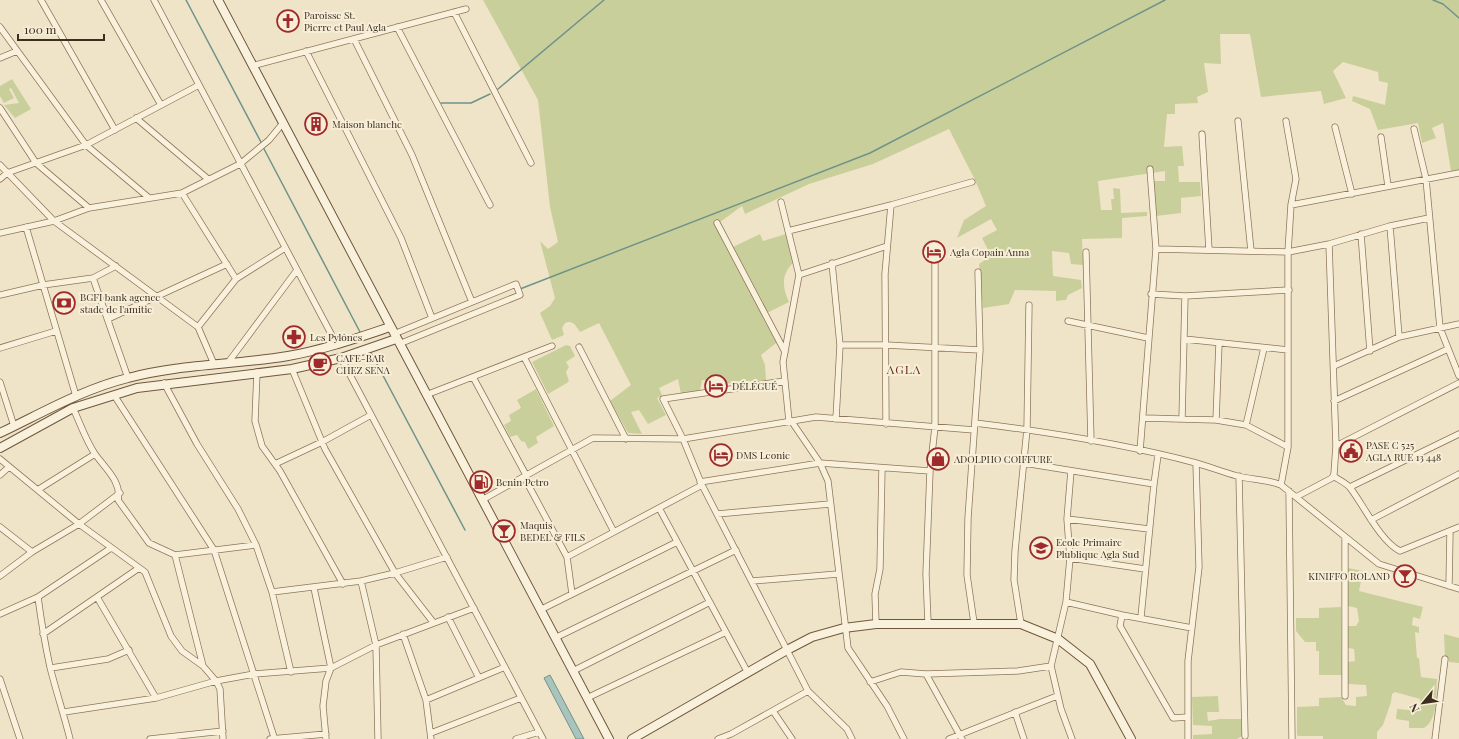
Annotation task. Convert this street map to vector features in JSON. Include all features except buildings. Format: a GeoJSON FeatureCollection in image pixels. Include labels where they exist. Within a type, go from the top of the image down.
{"type":"FeatureCollection","features":[{"type":"Feature","properties":{"kind":"street"},"geometry":{"type":"LineString","coordinates":[[41,0],[115,130]]}},
{"type":"Feature","properties":{"kind":"street"},"geometry":{"type":"LineString","coordinates":[[101,0],[161,105]]}},
{"type":"Feature","properties":{"kind":"street"},"geometry":{"type":"LineString","coordinates":[[154,0],[337,345]]}},
{"type":"Feature","properties":{"kind":"street"},"geometry":{"type":"LineString","coordinates":[[218,0],[609,739]]}},
{"type":"Feature","properties":{"kind":"street"},"geometry":{"type":"LineString","coordinates":[[252,66],[466,9]]}},
{"type":"Feature","properties":{"kind":"street"},"geometry":{"type":"LineString","coordinates":[[454,12],[531,163]]}},
{"type":"Feature","properties":{"kind":"street"},"geometry":{"type":"LineString","coordinates":[[0,27],[86,145],[148,198]]}},
{"type":"Feature","properties":{"kind":"street"},"geometry":{"type":"LineString","coordinates":[[397,27],[490,205]]}},
{"type":"Feature","properties":{"kind":"street"},"geometry":{"type":"LineString","coordinates":[[354,39],[412,155],[472,302]]}},
{"type":"Feature","properties":{"kind":"street"},"geometry":{"type":"LineString","coordinates":[[0,58],[17,51]]}},
{"type":"Feature","properties":{"kind":"street"},"geometry":{"type":"LineString","coordinates":[[306,51],[401,238],[432,318]]}},
{"type":"Feature","properties":{"kind":"street"},"geometry":{"type":"LineString","coordinates":[[0,179],[7,173],[86,145],[199,85]]}},
{"type":"Feature","properties":{"kind":"street"},"geometry":{"type":"LineString","coordinates":[[0,108],[36,162],[89,208]]}},
{"type":"Feature","properties":{"kind":"street"},"geometry":{"type":"LineString","coordinates":[[136,118],[208,179]]}},
{"type":"Feature","properties":{"kind":"street"},"geometry":{"type":"LineString","coordinates":[[1238,121],[1251,251]]}},
{"type":"Feature","properties":{"kind":"street"},"geometry":{"type":"LineString","coordinates":[[1281,485],[1288,447],[1288,252],[1291,205],[1296,179],[1286,121]]}},
{"type":"Feature","properties":{"kind":"street"},"geometry":{"type":"LineString","coordinates":[[0,234],[54,221],[89,208],[182,193],[240,164],[269,140],[283,123]]}},
{"type":"Feature","properties":{"kind":"street"},"geometry":{"type":"LineString","coordinates":[[1335,127],[1352,194]]}},
{"type":"Feature","properties":{"kind":"street"},"geometry":{"type":"LineString","coordinates":[[1414,129],[1426,179],[1440,328],[1459,376]]}},
{"type":"Feature","properties":{"kind":"street"},"geometry":{"type":"LineString","coordinates":[[1202,134],[1209,250]]}},
{"type":"Feature","properties":{"kind":"street"},"geometry":{"type":"LineString","coordinates":[[1381,137],[1388,186]]}},
{"type":"Feature","properties":{"kind":"street"},"geometry":{"type":"LineString","coordinates":[[0,165],[54,221],[198,327],[214,364]]}},
{"type":"Feature","properties":{"kind":"street"},"geometry":{"type":"LineString","coordinates":[[1140,451],[1144,418],[1151,294],[1156,249],[1150,169]]}},
{"type":"Feature","properties":{"kind":"street"},"geometry":{"type":"LineString","coordinates":[[1291,205],[1459,173]]}},
{"type":"Feature","properties":{"kind":"street"},"geometry":{"type":"LineString","coordinates":[[788,231],[892,205],[972,182]]}},
{"type":"Feature","properties":{"kind":"street"},"geometry":{"type":"LineString","coordinates":[[182,193],[236,279]]}},
{"type":"Feature","properties":{"kind":"street"},"geometry":{"type":"LineString","coordinates":[[781,202],[799,275],[783,362],[791,421],[820,464],[828,481],[844,628],[848,648],[887,706],[904,739]]}},
{"type":"Feature","properties":{"kind":"street"},"geometry":{"type":"LineString","coordinates":[[886,424],[885,274],[892,205]]}},
{"type":"Feature","properties":{"kind":"street"},"geometry":{"type":"LineString","coordinates":[[1156,249],[1288,252],[1329,244],[1390,226],[1429,218]]}},
{"type":"Feature","properties":{"kind":"street"},"geometry":{"type":"LineString","coordinates":[[717,223],[785,352]]}},
{"type":"Feature","properties":{"kind":"street"},"geometry":{"type":"LineString","coordinates":[[1390,226],[1399,337]]}},
{"type":"Feature","properties":{"kind":"street"},"geometry":{"type":"LineString","coordinates":[[26,227],[76,396]]}},
{"type":"Feature","properties":{"kind":"street"},"geometry":{"type":"LineString","coordinates":[[1361,234],[1370,351]]}},
{"type":"Feature","properties":{"kind":"street"},"geometry":{"type":"LineString","coordinates":[[1329,244],[1336,446],[1333,476]]}},
{"type":"Feature","properties":{"kind":"street"},"geometry":{"type":"LineString","coordinates":[[799,275],[888,246]]}},
{"type":"Feature","properties":{"kind":"street"},"geometry":{"type":"LineString","coordinates":[[198,327],[236,279],[285,248]]}},
{"type":"Feature","properties":{"kind":"street"},"geometry":{"type":"LineString","coordinates":[[1086,252],[1091,441]]}},
{"type":"Feature","properties":{"kind":"street"},"geometry":{"type":"LineString","coordinates":[[928,623],[926,574],[930,471],[935,427],[935,261]]}},
{"type":"Feature","properties":{"kind":"street"},"geometry":{"type":"LineString","coordinates":[[832,263],[840,345],[836,419]]}},
{"type":"Feature","properties":{"kind":"street"},"geometry":{"type":"LineString","coordinates":[[108,319],[227,264]]}},
{"type":"Feature","properties":{"kind":"street"},"geometry":{"type":"LineString","coordinates":[[0,295],[93,278],[116,266]]}},
{"type":"Feature","properties":{"kind":"street"},"geometry":{"type":"LineString","coordinates":[[227,364],[297,270]]}},
{"type":"Feature","properties":{"kind":"street"},"geometry":{"type":"LineString","coordinates":[[974,623],[967,575],[968,518],[980,350],[978,272]]}},
{"type":"Feature","properties":{"kind":"street"},"geometry":{"type":"LineString","coordinates":[[93,278],[128,378]]}},
{"type":"Feature","properties":{"kind":"street"},"geometry":{"type":"LineString","coordinates":[[0,432],[76,396],[128,378],[214,364],[227,364],[289,356],[337,345],[395,336],[520,295],[516,284],[432,318],[395,336],[341,358],[292,369],[164,383],[137,388],[73,408],[0,448]]}},
{"type":"Feature","properties":{"kind":"street"},"geometry":{"type":"LineString","coordinates":[[1151,294],[1185,296],[1288,290]]}},
{"type":"Feature","properties":{"kind":"street"},"geometry":{"type":"LineString","coordinates":[[1182,418],[1185,296]]}},
{"type":"Feature","properties":{"kind":"street"},"geometry":{"type":"LineString","coordinates":[[1022,624],[1014,580],[1015,551],[1027,429],[1029,305]]}},
{"type":"Feature","properties":{"kind":"street"},"geometry":{"type":"LineString","coordinates":[[1068,321],[1148,338]]}},
{"type":"Feature","properties":{"kind":"street"},"geometry":{"type":"LineString","coordinates":[[1334,366],[1399,337],[1459,324]]}},
{"type":"Feature","properties":{"kind":"street"},"geometry":{"type":"LineString","coordinates":[[0,348],[56,330]]}},
{"type":"Feature","properties":{"kind":"street"},"geometry":{"type":"LineString","coordinates":[[1184,339],[1288,350]]}},
{"type":"Feature","properties":{"kind":"street"},"geometry":{"type":"LineString","coordinates":[[1216,420],[1219,343]]}},
{"type":"Feature","properties":{"kind":"street"},"geometry":{"type":"LineString","coordinates":[[840,345],[886,345],[980,350]]}},
{"type":"Feature","properties":{"kind":"street"},"geometry":{"type":"LineString","coordinates":[[426,395],[552,346]]}},
{"type":"Feature","properties":{"kind":"street"},"geometry":{"type":"LineString","coordinates":[[579,347],[626,439]]}},
{"type":"Feature","properties":{"kind":"street"},"geometry":{"type":"LineString","coordinates":[[1246,425],[1264,348]]}},
{"type":"Feature","properties":{"kind":"street"},"geometry":{"type":"LineString","coordinates":[[1334,401],[1448,349]]}},
{"type":"Feature","properties":{"kind":"street"},"geometry":{"type":"LineString","coordinates":[[524,357],[614,532]]}},
{"type":"Feature","properties":{"kind":"street"},"geometry":{"type":"LineString","coordinates":[[341,358],[543,739]]}},
{"type":"Feature","properties":{"kind":"street"},"geometry":{"type":"LineString","coordinates":[[292,369],[322,442],[395,573],[433,622]]}},
{"type":"Feature","properties":{"kind":"street"},"geometry":{"type":"LineString","coordinates":[[258,372],[255,421],[262,446],[275,464],[342,584]]}},
{"type":"Feature","properties":{"kind":"street"},"geometry":{"type":"LineString","coordinates":[[473,376],[567,557],[572,594]]}},
{"type":"Feature","properties":{"kind":"street"},"geometry":{"type":"LineString","coordinates":[[785,381],[663,399],[683,439],[701,484],[808,691],[847,729],[852,739]]}},
{"type":"Feature","properties":{"kind":"street"},"geometry":{"type":"LineString","coordinates":[[0,382],[14,426]]}},
{"type":"Feature","properties":{"kind":"street"},"geometry":{"type":"LineString","coordinates":[[1336,446],[1459,382]]}},
{"type":"Feature","properties":{"kind":"street"},"geometry":{"type":"LineString","coordinates":[[164,383],[197,444],[238,509],[256,545],[272,592],[292,672]]}},
{"type":"Feature","properties":{"kind":"street"},"geometry":{"type":"LineString","coordinates":[[114,395],[214,550],[254,674],[272,738],[326,737],[323,706],[326,682],[331,668],[314,588]]}},
{"type":"Feature","properties":{"kind":"street"},"geometry":{"type":"LineString","coordinates":[[73,408],[95,454],[112,476],[120,493],[118,500],[150,543],[175,555],[256,545]]}},
{"type":"Feature","properties":{"kind":"street"},"geometry":{"type":"LineString","coordinates":[[275,464],[322,442],[371,415]]}},
{"type":"Feature","properties":{"kind":"street"},"geometry":{"type":"LineString","coordinates":[[482,500],[593,438],[683,439],[816,417],[886,424],[974,430]]}},
{"type":"Feature","properties":{"kind":"street"},"geometry":{"type":"LineString","coordinates":[[1144,418],[1216,420],[1246,425],[1288,447]]}},
{"type":"Feature","properties":{"kind":"street"},"geometry":{"type":"LineString","coordinates":[[975,423],[1027,429],[1091,441],[1196,463],[1239,476],[1271,481],[1281,485],[1379,564],[1459,589]]}},
{"type":"Feature","properties":{"kind":"street"},"geometry":{"type":"LineString","coordinates":[[1350,487],[1459,434]]}},
{"type":"Feature","properties":{"kind":"street"},"geometry":{"type":"LineString","coordinates":[[39,489],[95,454]]}},
{"type":"Feature","properties":{"kind":"street"},"geometry":{"type":"LineString","coordinates":[[1141,617],[1149,529],[1158,455]]}},
{"type":"Feature","properties":{"kind":"street"},"geometry":{"type":"LineString","coordinates":[[0,459],[39,489],[79,524],[145,572],[171,636],[182,651],[203,666],[216,680],[220,689],[223,739]]}},
{"type":"Feature","properties":{"kind":"street"},"geometry":{"type":"LineString","coordinates":[[1024,463],[1154,484]]}},
{"type":"Feature","properties":{"kind":"street"},"geometry":{"type":"LineString","coordinates":[[1188,739],[1188,661],[1199,567],[1196,463]]}},
{"type":"Feature","properties":{"kind":"street"},"geometry":{"type":"LineString","coordinates":[[567,557],[701,484],[820,464],[930,471]]}},
{"type":"Feature","properties":{"kind":"street"},"geometry":{"type":"LineString","coordinates":[[0,475],[9,466]]}},
{"type":"Feature","properties":{"kind":"street"},"geometry":{"type":"LineString","coordinates":[[876,624],[875,594],[880,569],[882,468]]}},
{"type":"Feature","properties":{"kind":"street"},"geometry":{"type":"LineString","coordinates":[[1071,471],[1066,519],[1070,558],[1066,602],[1052,666],[1057,696],[1072,739]]}},
{"type":"Feature","properties":{"kind":"street"},"geometry":{"type":"LineString","coordinates":[[1371,520],[1459,474]]}},
{"type":"Feature","properties":{"kind":"street"},"geometry":{"type":"LineString","coordinates":[[1239,476],[1245,736]]}},
{"type":"Feature","properties":{"kind":"street"},"geometry":{"type":"LineString","coordinates":[[1333,476],[1350,487],[1371,520],[1392,546],[1400,551],[1450,532],[1459,527]]}},
{"type":"Feature","properties":{"kind":"street"},"geometry":{"type":"LineString","coordinates":[[1296,497],[1333,476]]}},
{"type":"Feature","properties":{"kind":"street"},"geometry":{"type":"LineString","coordinates":[[1288,491],[1292,739]]}},
{"type":"Feature","properties":{"kind":"street"},"geometry":{"type":"LineString","coordinates":[[0,576],[32,552],[79,524],[120,493]]}},
{"type":"Feature","properties":{"kind":"street"},"geometry":{"type":"LineString","coordinates":[[717,514],[830,504]]}},
{"type":"Feature","properties":{"kind":"street"},"geometry":{"type":"LineString","coordinates":[[659,508],[748,673]]}},
{"type":"Feature","properties":{"kind":"street"},"geometry":{"type":"LineString","coordinates":[[1066,519],[1149,529]]}},
{"type":"Feature","properties":{"kind":"street"},"geometry":{"type":"LineString","coordinates":[[0,527],[32,552]]}},
{"type":"Feature","properties":{"kind":"street"},"geometry":{"type":"LineString","coordinates":[[1449,586],[1450,532]]}},
{"type":"Feature","properties":{"kind":"street"},"geometry":{"type":"LineString","coordinates":[[1345,537],[1345,696]]}},
{"type":"Feature","properties":{"kind":"street"},"geometry":{"type":"LineString","coordinates":[[540,610],[677,542]]}},
{"type":"Feature","properties":{"kind":"street"},"geometry":{"type":"LineString","coordinates":[[0,614],[38,597],[111,548]]}},
{"type":"Feature","properties":{"kind":"street"},"geometry":{"type":"LineString","coordinates":[[555,638],[736,550]]}},
{"type":"Feature","properties":{"kind":"street"},"geometry":{"type":"LineString","coordinates":[[175,555],[203,666]]}},
{"type":"Feature","properties":{"kind":"street"},"geometry":{"type":"LineString","coordinates":[[272,592],[314,588],[360,581],[395,573],[447,557]]}},
{"type":"Feature","properties":{"kind":"street"},"geometry":{"type":"LineString","coordinates":[[1070,558],[1146,569]]}},
{"type":"Feature","properties":{"kind":"street"},"geometry":{"type":"LineString","coordinates":[[43,634],[139,568]]}},
{"type":"Feature","properties":{"kind":"street"},"geometry":{"type":"LineString","coordinates":[[752,581],[838,574]]}},
{"type":"Feature","properties":{"kind":"street"},"geometry":{"type":"LineString","coordinates":[[360,581],[376,645],[378,739]]}},
{"type":"Feature","properties":{"kind":"street"},"geometry":{"type":"LineString","coordinates":[[38,597],[43,634],[50,668],[64,712],[70,739]]}},
{"type":"Feature","properties":{"kind":"street"},"geometry":{"type":"LineString","coordinates":[[97,598],[156,698]]}},
{"type":"Feature","properties":{"kind":"street"},"geometry":{"type":"LineString","coordinates":[[573,671],[710,602]]}},
{"type":"Feature","properties":{"kind":"street"},"geometry":{"type":"LineString","coordinates":[[1066,602],[1122,615],[1141,617],[1192,628]]}},
{"type":"Feature","properties":{"kind":"street"},"geometry":{"type":"LineString","coordinates":[[64,712],[156,698],[216,680],[254,674],[331,668],[376,645],[433,622],[474,608]]}},
{"type":"Feature","properties":{"kind":"street"},"geometry":{"type":"LineString","coordinates":[[1122,615],[1120,626],[1173,718],[1188,717]]}},
{"type":"Feature","properties":{"kind":"street"},"geometry":{"type":"LineString","coordinates":[[448,617],[479,678]]}},
{"type":"Feature","properties":{"kind":"street"},"geometry":{"type":"LineString","coordinates":[[632,739],[812,637],[844,628],[876,624],[974,623],[1022,624],[1058,639],[1090,664],[1131,739]]}},
{"type":"Feature","properties":{"kind":"street"},"geometry":{"type":"LineString","coordinates":[[587,698],[726,632]]}},
{"type":"Feature","properties":{"kind":"street"},"geometry":{"type":"LineString","coordinates":[[404,634],[426,700],[431,736],[521,698]]}},
{"type":"Feature","properties":{"kind":"street"},"geometry":{"type":"LineString","coordinates":[[50,668],[108,659],[129,650]]}},
{"type":"Feature","properties":{"kind":"street"},"geometry":{"type":"LineString","coordinates":[[1435,739],[1444,659]]}},
{"type":"Feature","properties":{"kind":"street"},"geometry":{"type":"LineString","coordinates":[[870,682],[901,672],[926,674],[1018,671],[1052,666]]}},
{"type":"Feature","properties":{"kind":"street"},"geometry":{"type":"LineString","coordinates":[[426,700],[505,667]]}},
{"type":"Feature","properties":{"kind":"street"},"geometry":{"type":"LineString","coordinates":[[926,674],[961,736]]}},
{"type":"Feature","properties":{"kind":"street"},"geometry":{"type":"LineString","coordinates":[[0,679],[20,739]]}},
{"type":"Feature","properties":{"kind":"street"},"geometry":{"type":"LineString","coordinates":[[718,739],[733,736],[808,691]]}},
{"type":"Feature","properties":{"kind":"street"},"geometry":{"type":"LineString","coordinates":[[949,739],[961,736],[1015,712],[1057,696]]}},
{"type":"Feature","properties":{"kind":"street"},"geometry":{"type":"LineString","coordinates":[[773,711],[792,739]]}},
{"type":"Feature","properties":{"kind":"street"},"geometry":{"type":"LineString","coordinates":[[1015,712],[1024,739]]}},
{"type":"Feature","properties":{"kind":"street"},"geometry":{"type":"LineString","coordinates":[[150,739],[223,731]]}},
{"type":"Feature","properties":{"kind":"street"},"geometry":{"type":"LineString","coordinates":[[516,739],[539,732]]}},
{"type":"Feature","properties":{"kind":"green space"},"geometry":{"type":"Polygon","coordinates":[[[483,0],[1459,0],[1459,170],[1451,171],[1443,123],[1432,128],[1436,138],[1422,143],[1418,123],[1378,130],[1370,109],[1352,101],[1353,96],[1385,105],[1388,83],[1379,81],[1378,72],[1343,62],[1333,71],[1346,98],[1324,104],[1321,91],[1261,97],[1250,34],[1220,34],[1221,64],[1204,63],[1208,92],[1197,97],[1198,103],[1175,104],[1175,114],[1167,114],[1164,147],[1182,146],[1184,166],[1178,166],[1179,182],[1200,182],[1201,196],[1181,198],[1181,213],[1156,216],[1153,181],[1165,181],[1165,171],[1098,181],[1101,210],[1112,210],[1111,199],[1114,199],[1113,188],[1120,189],[1121,213],[1147,212],[1147,216],[1122,218],[1122,238],[1082,239],[1083,265],[1071,264],[1069,253],[1052,251],[1053,276],[1081,280],[1082,288],[1068,295],[1066,300],[1056,301],[1056,291],[1015,290],[1009,304],[983,308],[979,264],[991,256],[982,238],[997,230],[991,219],[957,238],[964,220],[986,206],[975,180],[949,129],[873,164],[809,184],[745,214],[742,206],[720,222],[733,247],[760,234],[763,241],[786,234],[794,262],[787,271],[784,281],[785,291],[789,302],[767,313],[780,340],[761,355],[765,365],[766,380],[742,385],[702,380],[700,391],[681,394],[678,379],[659,388],[662,395],[657,398],[666,415],[648,424],[639,410],[631,412],[642,434],[628,433],[610,401],[631,385],[599,323],[580,332],[572,323],[565,323],[562,328],[564,335],[552,340],[540,313],[550,306],[555,298],[540,241],[548,249],[558,242],[550,207],[538,100],[483,0]]]}},
{"type":"Feature","properties":{"kind":"green space"},"geometry":{"type":"Polygon","coordinates":[[[12,79],[31,109],[15,118],[4,105],[19,103],[11,88],[9,89],[14,98],[4,103],[0,96],[0,86],[12,79]]]}},
{"type":"Feature","properties":{"kind":"green space"},"geometry":{"type":"Polygon","coordinates":[[[566,345],[570,346],[575,356],[566,362],[569,367],[566,372],[569,381],[548,394],[532,362],[566,345]]]}},
{"type":"Feature","properties":{"kind":"green space"},"geometry":{"type":"Polygon","coordinates":[[[536,389],[554,426],[536,437],[538,443],[528,449],[525,442],[521,441],[517,435],[510,437],[504,425],[511,421],[509,415],[521,408],[517,400],[536,389]]]}},
{"type":"Feature","properties":{"kind":"green space"},"geometry":{"type":"Polygon","coordinates":[[[1348,568],[1363,571],[1359,591],[1423,607],[1420,619],[1413,617],[1412,625],[1419,627],[1419,633],[1415,632],[1417,658],[1419,658],[1421,677],[1437,679],[1434,713],[1429,724],[1424,728],[1409,728],[1409,721],[1396,719],[1397,709],[1421,711],[1420,699],[1395,692],[1392,694],[1391,702],[1383,725],[1377,732],[1377,739],[1323,739],[1323,736],[1297,735],[1297,707],[1319,706],[1319,698],[1341,697],[1346,705],[1356,706],[1356,697],[1367,696],[1366,685],[1348,684],[1348,662],[1355,661],[1354,649],[1348,648],[1348,626],[1356,626],[1359,621],[1357,608],[1348,606],[1348,568]]]}},
{"type":"Feature","properties":{"kind":"green space"},"geometry":{"type":"Polygon","coordinates":[[[1341,607],[1342,675],[1319,675],[1319,651],[1316,651],[1316,642],[1305,642],[1296,631],[1296,618],[1319,618],[1319,608],[1341,607]]]}},
{"type":"Feature","properties":{"kind":"green space"},"geometry":{"type":"Polygon","coordinates":[[[1444,634],[1459,638],[1459,663],[1449,662],[1449,658],[1445,657],[1444,634]]]}},
{"type":"Feature","properties":{"kind":"green space"},"geometry":{"type":"Polygon","coordinates":[[[1218,696],[1219,712],[1207,712],[1208,721],[1220,719],[1241,719],[1242,736],[1237,739],[1193,739],[1193,735],[1212,734],[1212,726],[1193,725],[1192,697],[1218,696]]]}},
{"type":"Feature","properties":{"kind":"water"},"geometry":{"type":"Polygon","coordinates":[[[550,675],[584,739],[576,739],[544,678],[550,675]]]}},
{"type":"Feature","properties":{"kind":"waterway"},"geometry":{"type":"LineString","coordinates":[[186,0],[262,144]]}},
{"type":"Feature","properties":{"kind":"waterway"},"geometry":{"type":"LineString","coordinates":[[498,89],[604,0]]}},
{"type":"Feature","properties":{"kind":"waterway"},"geometry":{"type":"LineString","coordinates":[[520,289],[870,153],[1165,0]]}},
{"type":"Feature","properties":{"kind":"waterway"},"geometry":{"type":"LineString","coordinates":[[1433,0],[1443,4],[1459,18]]}},
{"type":"Feature","properties":{"kind":"waterway"},"geometry":{"type":"LineString","coordinates":[[441,103],[471,103],[490,94]]}},
{"type":"Feature","properties":{"kind":"waterway"},"geometry":{"type":"LineString","coordinates":[[263,147],[360,332]]}},
{"type":"Feature","properties":{"kind":"waterway"},"geometry":{"type":"LineString","coordinates":[[371,353],[465,530]]}},
{"type":"Feature","properties":{"kind":"place","name":"Paroisse St. Pierre et Paul Agla"},"geometry":{"type":"Point","coordinates":[288,21]}},
{"type":"Feature","properties":{"kind":"place","name":"Maison blanche"},"geometry":{"type":"Point","coordinates":[316,124]}},
{"type":"Feature","properties":{"kind":"place","name":"Agla Copain Anna"},"geometry":{"type":"Point","coordinates":[934,252]}},
{"type":"Feature","properties":{"kind":"place","name":"BGFI bank agence stade de l'amitie"},"geometry":{"type":"Point","coordinates":[64,303]}},
{"type":"Feature","properties":{"kind":"place","name":"Les Pylônes"},"geometry":{"type":"Point","coordinates":[294,337]}},
{"type":"Feature","properties":{"kind":"place","name":"CAFE-BAR CHEZ SENA"},"geometry":{"type":"Point","coordinates":[320,364]}},
{"type":"Feature","properties":{"kind":"place","name":"DÉLÉGUÉ"},"geometry":{"type":"Point","coordinates":[716,386]}},
{"type":"Feature","properties":{"kind":"place","name":"PASE C 525 AGLA RUE 13 448"},"geometry":{"type":"Point","coordinates":[1351,451]}},
{"type":"Feature","properties":{"kind":"place","name":"DMS Leonie"},"geometry":{"type":"Point","coordinates":[721,455]}},
{"type":"Feature","properties":{"kind":"place","name":"ADOLPHO COIFFURE"},"geometry":{"type":"Point","coordinates":[938,459]}},
{"type":"Feature","properties":{"kind":"place","name":"Benin Petro"},"geometry":{"type":"Point","coordinates":[481,482]}},
{"type":"Feature","properties":{"kind":"place","name":"Maquis BEDEL & FILS"},"geometry":{"type":"Point","coordinates":[504,531]}},
{"type":"Feature","properties":{"kind":"place","name":"Ecole Primaire Plublique Agla Sud"},"geometry":{"type":"Point","coordinates":[1041,548]}},
{"type":"Feature","properties":{"kind":"place","name":"KINIFFO ROLAND"},"geometry":{"type":"Point","coordinates":[1405,576]}},
{"type":"Feature","properties":{"kind":"district","name":"AGLA"},"geometry":{"type":"Point","coordinates":[904,370]}}]}
